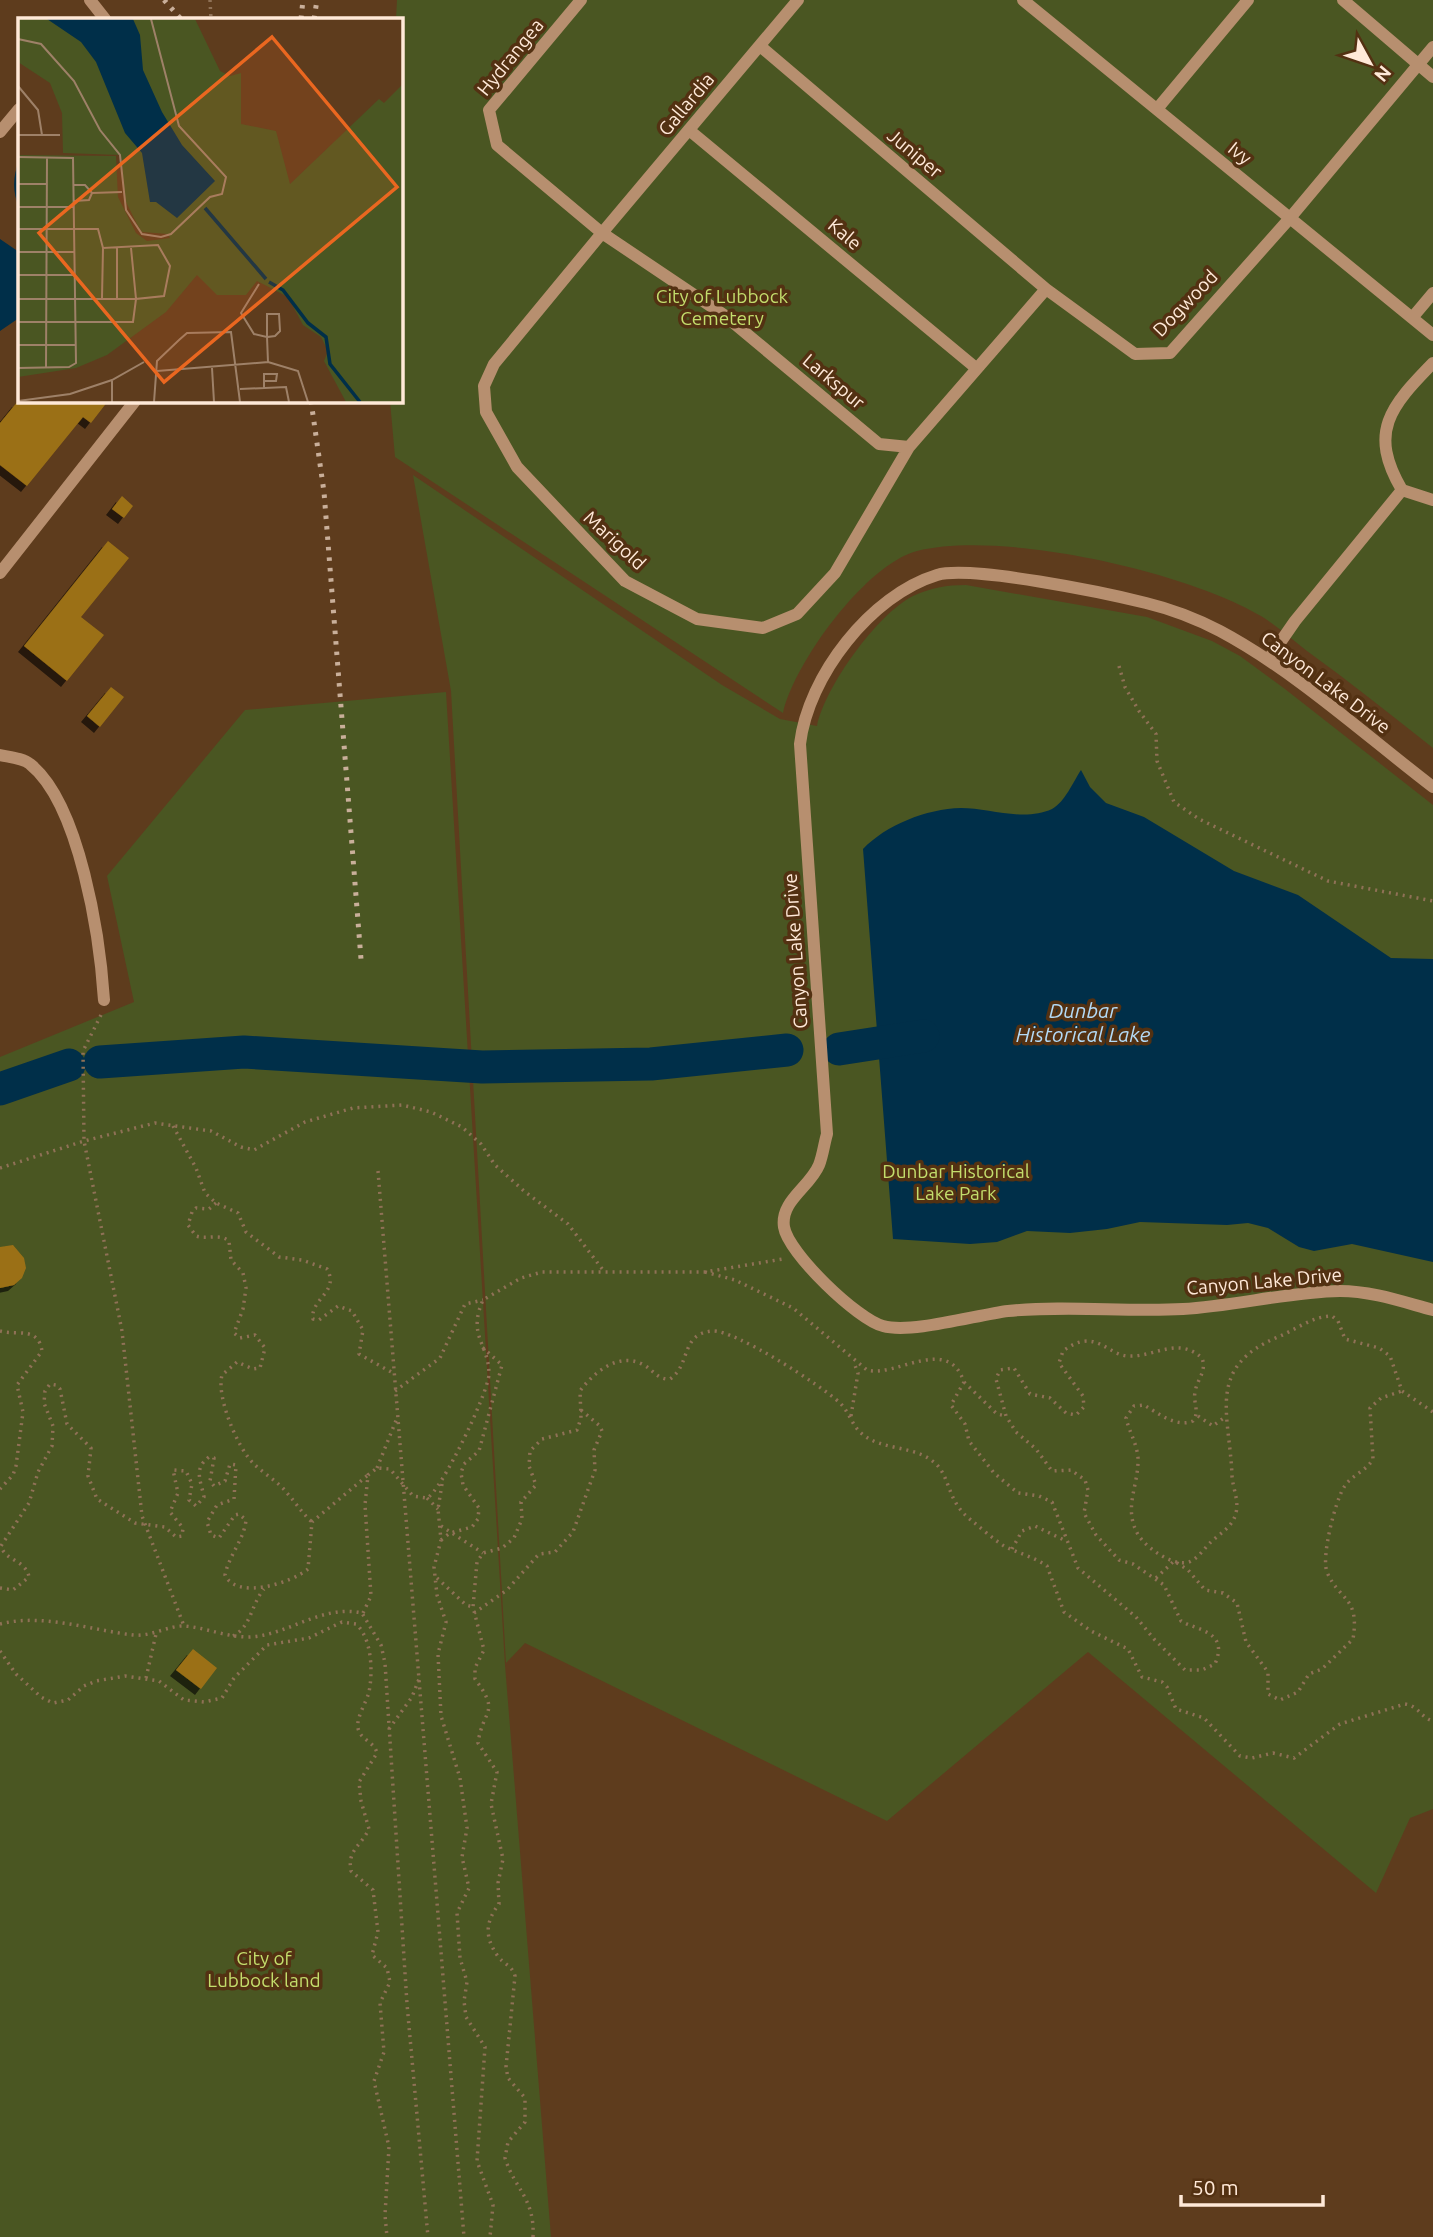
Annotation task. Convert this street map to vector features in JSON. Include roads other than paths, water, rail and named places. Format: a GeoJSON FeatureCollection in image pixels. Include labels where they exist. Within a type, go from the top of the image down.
{"type":"FeatureCollection","features":[{"type":"Feature","properties":{"kind":"street"},"geometry":{"type":"LineString","coordinates":[[90,0],[99,17]]}},
{"type":"Feature","properties":{"kind":"street","name":"Hydrangea"},"geometry":{"type":"LineString","coordinates":[[581,0],[489,110],[497,145],[602,233]]}},
{"type":"Feature","properties":{"kind":"street","name":"Gallardia"},"geometry":{"type":"LineString","coordinates":[[484,386],[494,364],[798,0]]}},
{"type":"Feature","properties":{"kind":"street","name":"Ivy"},"geometry":{"type":"LineString","coordinates":[[1024,0],[1433,335]]}},
{"type":"Feature","properties":{"kind":"street"},"geometry":{"type":"LineString","coordinates":[[1157,109],[1248,0]]}},
{"type":"Feature","properties":{"kind":"street"},"geometry":{"type":"LineString","coordinates":[[1343,0],[1433,77]]}},
{"type":"Feature","properties":{"kind":"street","name":"Juniper"},"geometry":{"type":"LineString","coordinates":[[760,46],[1046,289]]}},
{"type":"Feature","properties":{"kind":"street","name":"Dogwood"},"geometry":{"type":"LineString","coordinates":[[1046,289],[1135,354],[1170,353],[1290,218],[1433,47]]}},
{"type":"Feature","properties":{"kind":"street"},"geometry":{"type":"LineString","coordinates":[[0,132],[18,110]]}},
{"type":"Feature","properties":{"kind":"street","name":"Kale"},"geometry":{"type":"LineString","coordinates":[[689,130],[976,368]]}},
{"type":"Feature","properties":{"kind":"street","name":"Larkspur"},"geometry":{"type":"LineString","coordinates":[[602,233],[724,315],[879,444],[909,447]]}},
{"type":"Feature","properties":{"kind":"street"},"geometry":{"type":"LineString","coordinates":[[909,447],[1046,289]]}},
{"type":"Feature","properties":{"kind":"street"},"geometry":{"type":"LineString","coordinates":[[1412,318],[1433,293]]}},
{"type":"Feature","properties":{"kind":"street"},"geometry":{"type":"LineString","coordinates":[[1433,363],[1397,405],[1383,441],[1388,466],[1402,490],[1433,500]]}},
{"type":"Feature","properties":{"kind":"street","name":"Marigold"},"geometry":{"type":"LineString","coordinates":[[484,386],[486,412],[517,467],[569,523],[625,581],[697,619],[710,621],[763,628],[797,614],[835,573],[909,447]]}},
{"type":"Feature","properties":{"kind":"street"},"geometry":{"type":"LineString","coordinates":[[0,573],[134,402]]}},
{"type":"Feature","properties":{"kind":"street"},"geometry":{"type":"LineString","coordinates":[[1268,660],[1295,621],[1402,490]]}},
{"type":"Feature","properties":{"kind":"street","name":"Canyon Lake Drive"},"geometry":{"type":"LineString","coordinates":[[1433,787],[1268,660],[1217,630],[1147,603],[975,572],[939,574],[895,594],[857,631],[835,659],[808,710],[800,744],[827,1134],[818,1167],[790,1203],[783,1217],[784,1231],[803,1260],[862,1317],[884,1327],[916,1326],[1009,1311],[1072,1307],[1185,1309],[1284,1295],[1342,1291],[1376,1294],[1433,1310]]}},
{"type":"Feature","properties":{"kind":"street"},"geometry":{"type":"LineString","coordinates":[[0,755],[29,762],[53,789],[79,845],[104,1000]]}},
{"type":"Feature","properties":{"kind":"water"},"geometry":{"type":"Polygon","coordinates":[[[18,163],[18,205],[15,195],[15,172],[18,163]]]}},
{"type":"Feature","properties":{"kind":"water"},"geometry":{"type":"Polygon","coordinates":[[[0,239],[18,251],[18,319],[0,331],[0,239]]]}},
{"type":"Feature","properties":{"kind":"water","name":"Dunbar Historical Lake"},"geometry":{"type":"Polygon","coordinates":[[[1081,770],[1090,787],[1106,803],[1144,817],[1234,871],[1298,895],[1391,958],[1433,959],[1433,1262],[1352,1244],[1314,1251],[1299,1247],[1268,1228],[1248,1223],[1227,1225],[1140,1222],[1070,1233],[1027,1231],[997,1242],[970,1244],[893,1239],[863,849],[895,826],[934,811],[961,808],[1018,814],[1041,813],[1057,806],[1081,770]]]}},
{"type":"Feature","properties":{"kind":"waterway"},"geometry":{"type":"LineString","coordinates":[[839,1049],[923,1036]]}},
{"type":"Feature","properties":{"kind":"waterway"},"geometry":{"type":"LineString","coordinates":[[100,1062],[244,1052],[482,1067],[651,1064],[787,1050]]}},
{"type":"Feature","properties":{"kind":"waterway"},"geometry":{"type":"LineString","coordinates":[[0,1089],[69,1065]]}},
{"type":"Feature","properties":{"kind":"railway"},"geometry":{"type":"LineString","coordinates":[[164,0],[180,18]]}},
{"type":"Feature","properties":{"kind":"railway"},"geometry":{"type":"LineString","coordinates":[[301,18],[303,0]]}},
{"type":"Feature","properties":{"kind":"railway"},"geometry":{"type":"LineString","coordinates":[[314,18],[317,0]]}},
{"type":"Feature","properties":{"kind":"railway"},"geometry":{"type":"LineString","coordinates":[[311,402],[324,492],[361,959]]}},
{"type":"Feature","properties":{"kind":"park label","name":"City of Lubbock Cemetery"},"geometry":{"type":"Point","coordinates":[722,307]}},
{"type":"Feature","properties":{"kind":"park label","name":"Dunbar Historical Lake Park"},"geometry":{"type":"Point","coordinates":[956,1182]}},
{"type":"Feature","properties":{"kind":"park label","name":"City of Lubbock land"},"geometry":{"type":"Point","coordinates":[264,1969]}}]}
